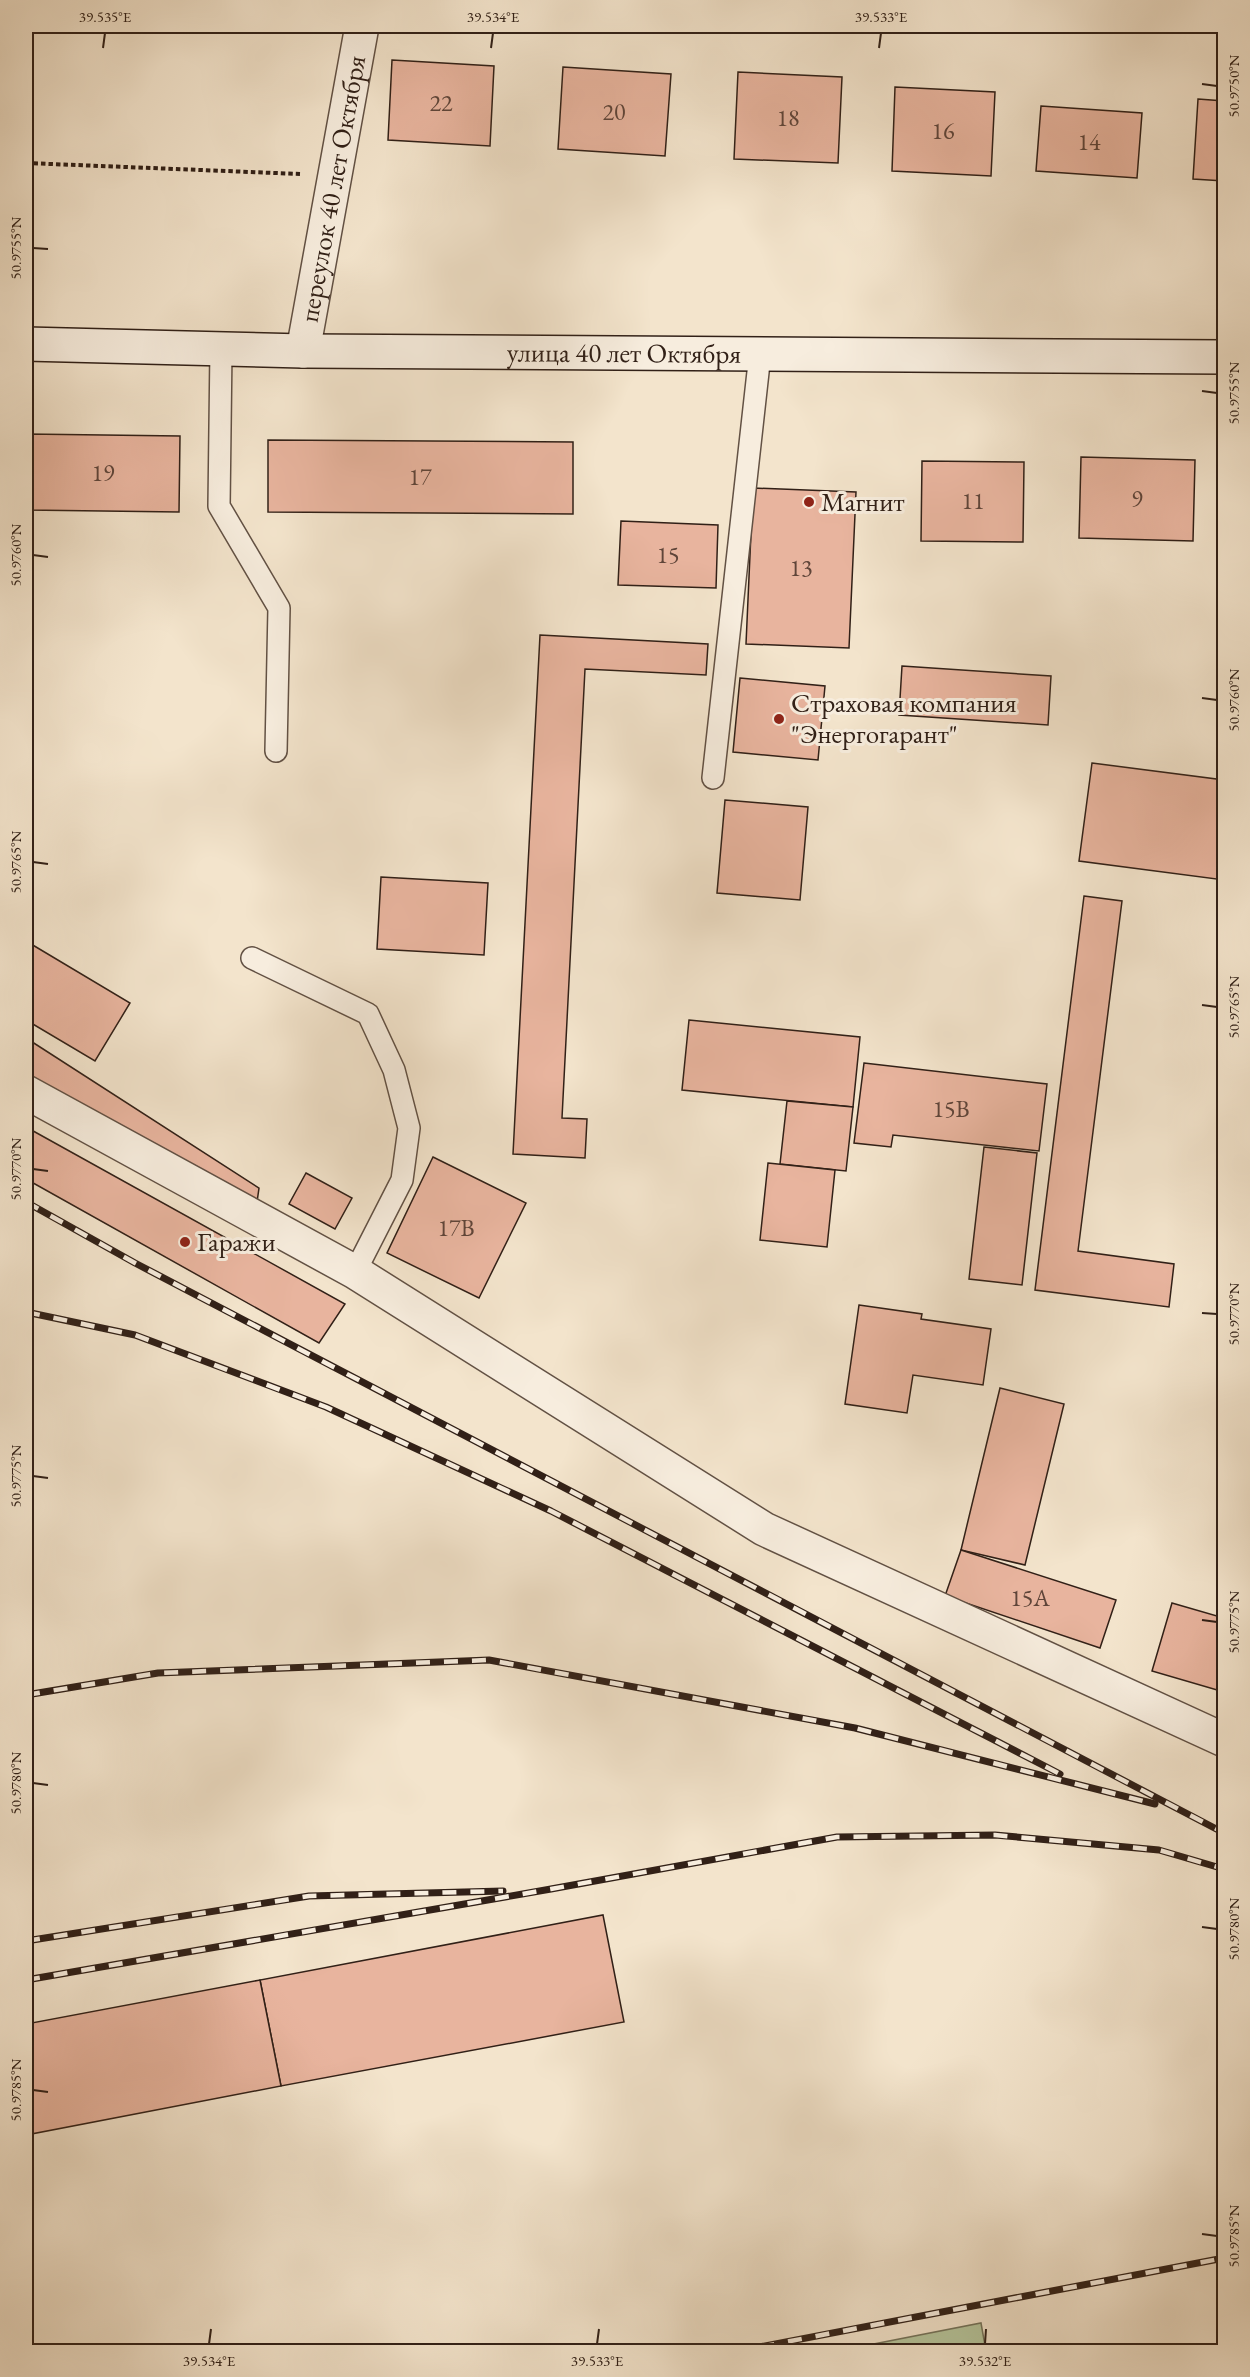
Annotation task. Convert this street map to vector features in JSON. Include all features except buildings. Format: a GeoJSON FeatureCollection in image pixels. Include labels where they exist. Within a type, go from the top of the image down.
{"type":"FeatureCollection","features":[{"type":"Feature","properties":{"kind":"street","name":"переулок 40 лет Октября"},"geometry":{"type":"LineString","coordinates":[[303,351],[362,26]]}},
{"type":"Feature","properties":{"kind":"street","name":"улица 40 лет Октября"},"geometry":{"type":"LineString","coordinates":[[26,344],[303,351],[1224,357]]}},
{"type":"Feature","properties":{"kind":"street"},"geometry":{"type":"LineString","coordinates":[[26,1092],[355,1272],[764,1529],[1224,1740]]}},
{"type":"Feature","properties":{"kind":"lane"},"geometry":{"type":"LineString","coordinates":[[221,349],[219,506],[279,608],[276,751]]}},
{"type":"Feature","properties":{"kind":"lane"},"geometry":{"type":"LineString","coordinates":[[713,778],[760,354]]}},
{"type":"Feature","properties":{"kind":"lane"},"geometry":{"type":"LineString","coordinates":[[252,957],[368,1014],[394,1070],[409,1128],[402,1180],[355,1272]]}},
{"type":"Feature","properties":{"kind":"path"},"geometry":{"type":"LineString","coordinates":[[26,163],[335,176]]}},
{"type":"Feature","properties":{"kind":"green space"},"geometry":{"type":"Polygon","coordinates":[[[981,2323],[986,2351],[838,2351],[981,2323]]]}},
{"type":"Feature","properties":{"kind":"railway"},"geometry":{"type":"LineString","coordinates":[[26,1202],[135,1263],[1224,1833]]}},
{"type":"Feature","properties":{"kind":"railway"},"geometry":{"type":"LineString","coordinates":[[26,1312],[135,1335],[326,1407],[551,1511],[1060,1774]]}},
{"type":"Feature","properties":{"kind":"railway"},"geometry":{"type":"LineString","coordinates":[[26,1695],[158,1673],[489,1660],[855,1728],[1155,1804]]}},
{"type":"Feature","properties":{"kind":"railway"},"geometry":{"type":"LineString","coordinates":[[26,1980],[837,1837],[995,1835],[1159,1850],[1224,1869]]}},
{"type":"Feature","properties":{"kind":"railway"},"geometry":{"type":"LineString","coordinates":[[26,1941],[309,1896],[503,1891]]}},
{"type":"Feature","properties":{"kind":"railway"},"geometry":{"type":"LineString","coordinates":[[733,2352],[1224,2258]]}},
{"type":"Feature","properties":{"kind":"place","name":"Магнит"},"geometry":{"type":"Point","coordinates":[809,502]}},
{"type":"Feature","properties":{"kind":"place","name":"Страховая компания \"Энергогарант\""},"geometry":{"type":"Point","coordinates":[779,719]}},
{"type":"Feature","properties":{"kind":"place","name":"Гаражи"},"geometry":{"type":"Point","coordinates":[185,1242]}}]}
